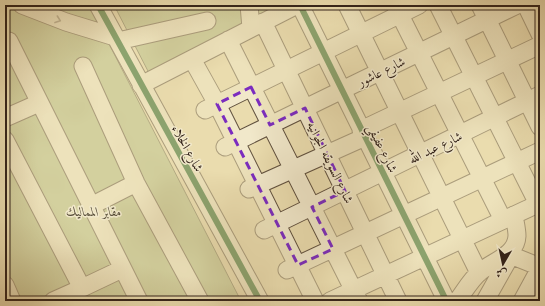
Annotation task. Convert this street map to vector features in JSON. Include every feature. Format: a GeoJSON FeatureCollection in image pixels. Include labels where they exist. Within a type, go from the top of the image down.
{"type":"FeatureCollection","features":[{"type":"Feature","properties":{"kind":"street"},"geometry":{"type":"LineString","coordinates":[[22,5],[116,39],[207,21]]}},
{"type":"Feature","properties":{"kind":"street","name":"شارع الخلاء"},"geometry":{"type":"LineString","coordinates":[[98,5],[260,301]]}},
{"type":"Feature","properties":{"kind":"street"},"geometry":{"type":"LineString","coordinates":[[249,5],[257,25]]}},
{"type":"Feature","properties":{"kind":"street"},"geometry":{"type":"LineString","coordinates":[[141,85],[298,5]]}},
{"type":"Feature","properties":{"kind":"street","name":"شارع عفيفي"},"geometry":{"type":"LineString","coordinates":[[298,5],[425,257],[453,298]]}},
{"type":"Feature","properties":{"kind":"street"},"geometry":{"type":"LineString","coordinates":[[347,5],[479,273]]}},
{"type":"Feature","properties":{"kind":"street"},"geometry":{"type":"LineString","coordinates":[[211,107],[361,33],[397,10],[419,5]]}},
{"type":"Feature","properties":{"kind":"street"},"geometry":{"type":"LineString","coordinates":[[330,301],[356,296],[386,275],[539,204],[494,118],[438,5]]}},
{"type":"Feature","properties":{"kind":"street","name":"شارع عاشور"},"geometry":{"type":"LineString","coordinates":[[230,145],[454,36],[483,12],[517,5]]}},
{"type":"Feature","properties":{"kind":"street"},"geometry":{"type":"LineString","coordinates":[[526,5],[540,34]]}},
{"type":"Feature","properties":{"kind":"street"},"geometry":{"type":"LineString","coordinates":[[397,10],[482,178],[509,217],[517,236],[510,255],[485,301]]}},
{"type":"Feature","properties":{"kind":"street"},"geometry":{"type":"LineString","coordinates":[[483,12],[507,61],[534,98],[540,127]]}},
{"type":"Feature","properties":{"kind":"street","name":"شارع السويقه الجوانيه"},"geometry":{"type":"LineString","coordinates":[[257,25],[287,70],[398,301]]}},
{"type":"Feature","properties":{"kind":"street"},"geometry":{"type":"LineString","coordinates":[[228,40],[356,296]]}},
{"type":"Feature","properties":{"kind":"street"},"geometry":{"type":"LineString","coordinates":[[5,43],[9,41],[138,301]]}},
{"type":"Feature","properties":{"kind":"street"},"geometry":{"type":"LineString","coordinates":[[254,187],[327,154],[400,111],[540,45]]}},
{"type":"Feature","properties":{"kind":"street"},"geometry":{"type":"LineString","coordinates":[[192,59],[211,107],[230,145],[254,187],[271,227],[293,268],[315,301]]}},
{"type":"Feature","properties":{"kind":"street"},"geometry":{"type":"LineString","coordinates":[[83,66],[136,183],[200,301]]}},
{"type":"Feature","properties":{"kind":"street","name":"شارع عبد الله"},"geometry":{"type":"LineString","coordinates":[[271,227],[534,98]]}},
{"type":"Feature","properties":{"kind":"street"},"geometry":{"type":"LineString","coordinates":[[5,118],[39,103]]}},
{"type":"Feature","properties":{"kind":"street"},"geometry":{"type":"LineString","coordinates":[[5,140],[82,288]]}},
{"type":"Feature","properties":{"kind":"street"},"geometry":{"type":"LineString","coordinates":[[293,268],[540,151]]}},
{"type":"Feature","properties":{"kind":"street"},"geometry":{"type":"LineString","coordinates":[[91,206],[136,183]]}},
{"type":"Feature","properties":{"kind":"street"},"geometry":{"type":"LineString","coordinates":[[510,255],[540,268],[522,301]]}},
{"type":"Feature","properties":{"kind":"street"},"geometry":{"type":"LineString","coordinates":[[453,298],[479,273],[510,255]]}},
{"type":"Feature","properties":{"kind":"street"},"geometry":{"type":"LineString","coordinates":[[54,301],[122,269]]}},
{"type":"Feature","properties":{"kind":"street"},"geometry":{"type":"LineString","coordinates":[[5,286],[12,301]]}},
{"type":"Feature","properties":{"kind":"highlighted area"},"geometry":{"type":"Polygon","coordinates":[[[251,87],[270,125],[305,108],[345,191],[312,207],[333,249],[298,265],[217,104],[251,87]]]}},
{"type":"Feature","properties":{"kind":"green space","name":"مقابر المماليك"},"geometry":{"type":"Polygon","coordinates":[[[5,5],[89,5],[241,301],[5,301],[5,5]]]}},
{"type":"Feature","properties":{"kind":"green space"},"geometry":{"type":"Polygon","coordinates":[[[114,5],[282,5],[150,75],[114,5]]]}},
{"type":"Feature","properties":{"kind":"cycle path"},"geometry":{"type":"LineString","coordinates":[[98,5],[260,301]]}},
{"type":"Feature","properties":{"kind":"cycle path"},"geometry":{"type":"LineString","coordinates":[[300,5],[446,300]]}}]}
